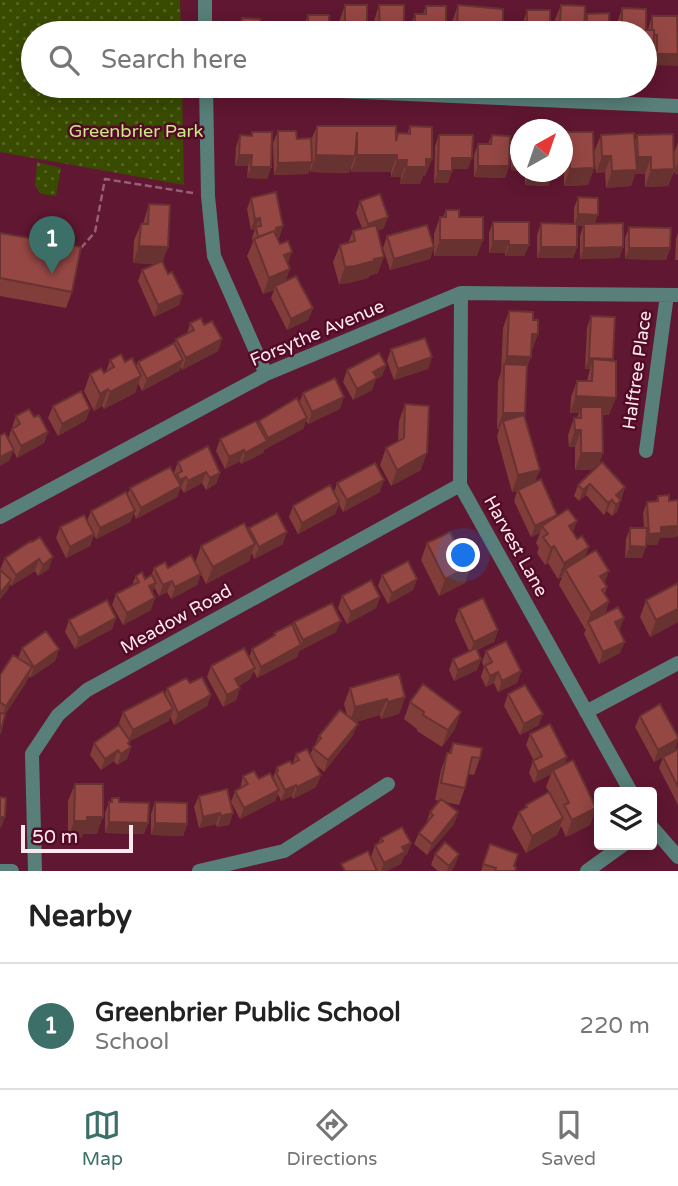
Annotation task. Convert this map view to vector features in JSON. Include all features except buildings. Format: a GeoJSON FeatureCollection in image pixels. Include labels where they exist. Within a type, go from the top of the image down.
{"type":"FeatureCollection","features":[{"type":"Feature","properties":{"kind":"street"},"geometry":{"type":"LineString","coordinates":[[205,0],[205,21]]}},
{"type":"Feature","properties":{"kind":"street"},"geometry":{"type":"LineString","coordinates":[[206,98],[208,196],[214,256],[265,374]]}},
{"type":"Feature","properties":{"kind":"street"},"geometry":{"type":"LineString","coordinates":[[498,98],[678,106]]}},
{"type":"Feature","properties":{"kind":"street","name":"Forsythe Avenue"},"geometry":{"type":"LineString","coordinates":[[0,517],[265,374],[461,293],[673,295]]}},
{"type":"Feature","properties":{"kind":"street","name":"Harvest Lane"},"geometry":{"type":"LineString","coordinates":[[461,293],[460,485],[628,787]]}},
{"type":"Feature","properties":{"kind":"street","name":"Halftree Place"},"geometry":{"type":"LineString","coordinates":[[646,451],[673,295]]}},
{"type":"Feature","properties":{"kind":"street","name":"Meadow Road"},"geometry":{"type":"LineString","coordinates":[[35,871],[32,754],[58,715],[87,690],[460,485]]}},
{"type":"Feature","properties":{"kind":"street"},"geometry":{"type":"LineString","coordinates":[[586,712],[678,663]]}},
{"type":"Feature","properties":{"kind":"street"},"geometry":{"type":"LineString","coordinates":[[199,871],[284,851],[388,783]]}},
{"type":"Feature","properties":{"kind":"street"},"geometry":{"type":"LineString","coordinates":[[657,833],[678,858]]}},
{"type":"Feature","properties":{"kind":"street"},"geometry":{"type":"LineString","coordinates":[[587,871],[616,850]]}},
{"type":"Feature","properties":{"kind":"street"},"geometry":{"type":"LineString","coordinates":[[0,871],[12,871]]}},
{"type":"Feature","properties":{"kind":"path"},"geometry":{"type":"LineString","coordinates":[[82,248],[95,232],[105,179],[208,196]]}},
{"type":"Feature","properties":{"kind":"green space","name":"Greenbrier Park"},"geometry":{"type":"Polygon","coordinates":[[[0,0],[180,0],[181,21],[21,21],[21,98],[182,98],[184,185],[0,152],[0,0]]]}},
{"type":"Feature","properties":{"kind":"green space"},"geometry":{"type":"Polygon","coordinates":[[[37,162],[61,168],[56,196],[41,194],[35,186],[37,162]]]}},
{"type":"Feature","properties":{"kind":"place","name":"Greenbrier Public School"},"geometry":{"type":"Point","coordinates":[52,274]}}]}
